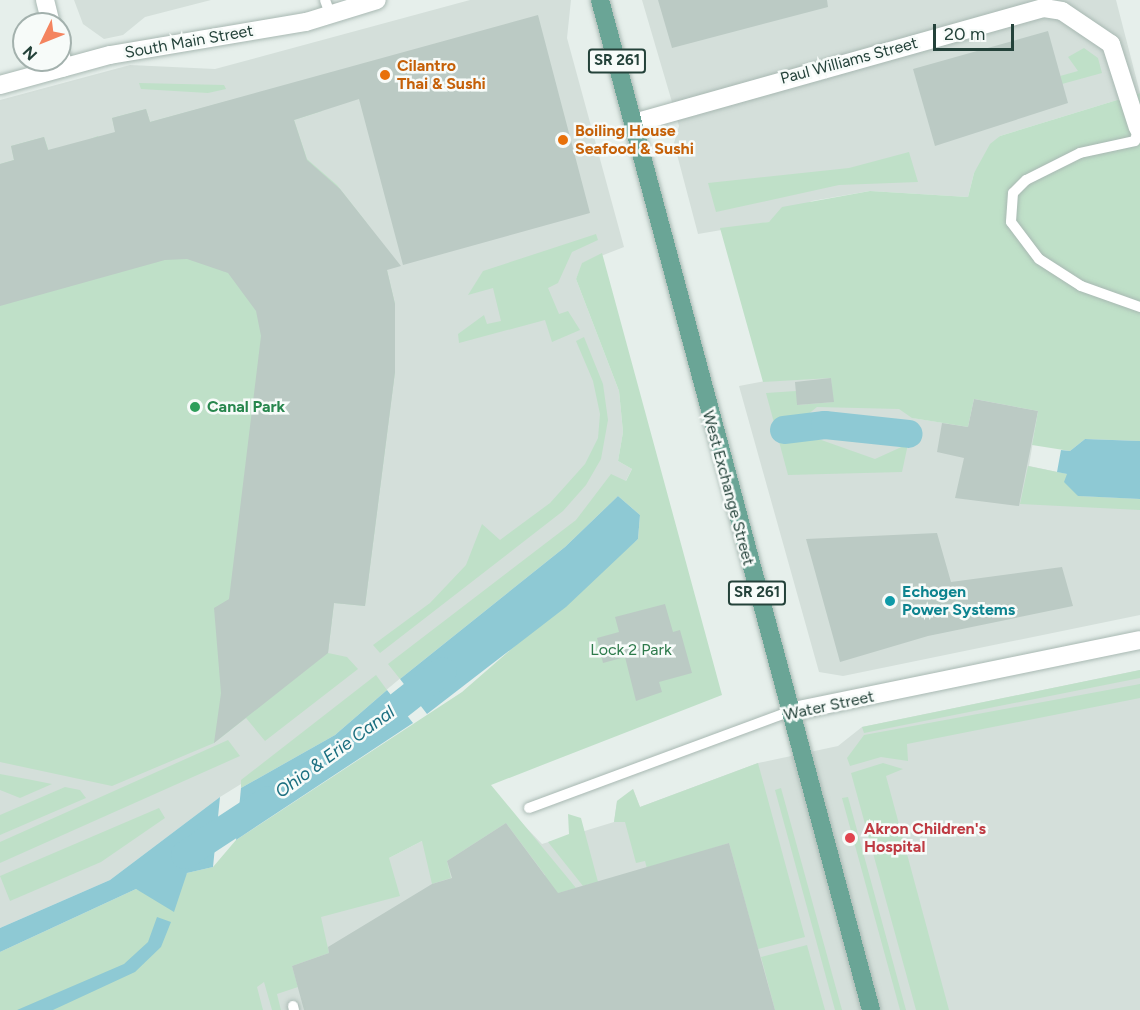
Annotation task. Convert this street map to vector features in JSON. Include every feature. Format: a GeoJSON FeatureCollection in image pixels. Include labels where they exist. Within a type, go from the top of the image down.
{"type":"FeatureCollection","features":[{"type":"Feature","properties":{"kind":"main road","name":"West Exchange Street"},"geometry":{"type":"LineString","coordinates":[[600,0],[789,712],[871,1010]]}},
{"type":"Feature","properties":{"kind":"street","name":"South Main Street"},"geometry":{"type":"LineString","coordinates":[[72,58],[328,7],[377,0]]}},
{"type":"Feature","properties":{"kind":"street","name":"Paul Williams Street"},"geometry":{"type":"LineString","coordinates":[[634,123],[1044,8],[1062,11],[1111,44],[1138,128]]}},
{"type":"Feature","properties":{"kind":"street","name":"South Main Street"},"geometry":{"type":"LineString","coordinates":[[0,85],[32,72]]}},
{"type":"Feature","properties":{"kind":"street","name":"Water Street"},"geometry":{"type":"LineString","coordinates":[[789,712],[1140,640]]}},
{"type":"Feature","properties":{"kind":"lane"},"geometry":{"type":"LineString","coordinates":[[1138,128],[1135,141],[1080,153],[1026,180],[1013,193],[1011,222],[1039,259],[1081,286],[1140,307]]}},
{"type":"Feature","properties":{"kind":"lane","name":"Water Street"},"geometry":{"type":"LineString","coordinates":[[529,808],[789,712]]}},
{"type":"Feature","properties":{"kind":"shaded area"},"geometry":{"type":"Polygon","coordinates":[[[74,0],[211,0],[145,17],[123,35],[104,39],[83,24],[74,0]]]}},
{"type":"Feature","properties":{"kind":"shaded area"},"geometry":{"type":"Polygon","coordinates":[[[470,0],[571,0],[567,38],[624,247],[583,263],[576,279],[619,391],[623,432],[618,461],[632,469],[618,496],[366,707],[220,797],[110,880],[0,928],[0,100],[130,65],[215,69],[470,0]]]}},
{"type":"Feature","properties":{"kind":"shaded area"},"geometry":{"type":"Polygon","coordinates":[[[642,0],[1116,0],[1140,93],[1000,136],[974,173],[968,197],[870,191],[812,201],[769,222],[698,234],[674,143],[679,126],[642,0]]]}},
{"type":"Feature","properties":{"kind":"shaded area"},"geometry":{"type":"Polygon","coordinates":[[[882,359],[913,418],[968,427],[974,399],[1038,411],[1029,466],[1067,474],[1078,496],[1140,499],[1140,615],[843,676],[819,672],[739,386],[882,359]]]}},
{"type":"Feature","properties":{"kind":"shaded area","name":"Akron Children's Hospital"},"geometry":{"type":"Polygon","coordinates":[[[1140,670],[1140,1010],[202,1010],[269,978],[319,894],[422,841],[516,817],[542,844],[614,822],[617,801],[633,789],[640,807],[758,763],[838,746],[862,727],[1140,670]]]}},
{"type":"Feature","properties":{"kind":"green space"},"geometry":{"type":"Polygon","coordinates":[[[1084,48],[1098,58],[1102,73],[1062,84],[1060,76],[1078,71],[1068,57],[1084,48]]]}},
{"type":"Feature","properties":{"kind":"green space","name":"Canal Park"},"geometry":{"type":"Polygon","coordinates":[[[313,78],[322,111],[294,120],[307,159],[337,185],[366,222],[385,262],[395,304],[395,372],[365,606],[334,603],[328,653],[347,657],[358,669],[265,741],[246,718],[214,743],[112,786],[0,762],[0,164],[14,160],[11,146],[44,137],[50,155],[98,136],[101,143],[117,139],[112,118],[146,109],[150,122],[313,78]]]}},
{"type":"Feature","properties":{"kind":"green space"},"geometry":{"type":"Polygon","coordinates":[[[139,83],[224,85],[226,89],[208,93],[141,89],[139,83]]]}},
{"type":"Feature","properties":{"kind":"green space"},"geometry":{"type":"Polygon","coordinates":[[[1140,93],[1140,441],[1085,439],[1070,451],[1032,445],[1038,411],[974,399],[968,427],[912,418],[899,409],[817,407],[806,416],[810,436],[875,459],[908,444],[902,472],[788,475],[766,393],[796,391],[798,405],[833,402],[831,378],[763,382],[720,228],[769,222],[782,207],[870,191],[968,197],[974,173],[990,144],[1000,136],[1140,93]]]}},
{"type":"Feature","properties":{"kind":"green space"},"geometry":{"type":"Polygon","coordinates":[[[909,152],[918,182],[839,185],[716,212],[708,183],[849,168],[909,152]]]}},
{"type":"Feature","properties":{"kind":"green space"},"geometry":{"type":"Polygon","coordinates":[[[596,234],[598,240],[572,252],[558,283],[548,288],[559,314],[568,311],[580,330],[552,342],[545,320],[459,343],[458,334],[484,315],[487,324],[501,321],[493,288],[468,295],[483,271],[596,234]]]}},
{"type":"Feature","properties":{"kind":"green space","name":"Lock 2 Park"},"geometry":{"type":"Polygon","coordinates":[[[602,253],[722,695],[491,785],[576,888],[541,898],[545,875],[506,823],[447,861],[451,878],[432,884],[422,841],[389,858],[400,896],[321,917],[329,953],[292,966],[298,987],[277,994],[281,1010],[272,1010],[264,982],[257,987],[263,1010],[0,1010],[0,952],[136,889],[163,901],[187,873],[213,867],[236,840],[462,692],[638,539],[640,515],[618,496],[565,547],[400,679],[388,664],[576,520],[611,474],[626,481],[632,469],[618,461],[623,432],[619,391],[576,279],[582,263],[602,253]]]}},
{"type":"Feature","properties":{"kind":"green space"},"geometry":{"type":"Polygon","coordinates":[[[584,337],[603,384],[608,420],[601,459],[586,485],[563,511],[380,653],[373,645],[430,603],[466,565],[482,524],[500,540],[550,503],[585,464],[598,438],[600,414],[593,381],[576,341],[584,337]]]}},
{"type":"Feature","properties":{"kind":"green space"},"geometry":{"type":"Polygon","coordinates":[[[1028,466],[1067,474],[1078,496],[1140,499],[1140,510],[1020,504],[1028,466]]]}},
{"type":"Feature","properties":{"kind":"green space"},"geometry":{"type":"Polygon","coordinates":[[[1140,670],[1140,678],[864,733],[862,727],[1140,670]]]}},
{"type":"Feature","properties":{"kind":"green space"},"geometry":{"type":"Polygon","coordinates":[[[376,675],[387,690],[335,735],[241,788],[241,780],[376,675]]]}},
{"type":"Feature","properties":{"kind":"green space"},"geometry":{"type":"Polygon","coordinates":[[[1140,684],[1140,698],[907,744],[908,761],[881,757],[850,766],[847,758],[864,735],[1140,684]]]}},
{"type":"Feature","properties":{"kind":"green space"},"geometry":{"type":"Polygon","coordinates":[[[228,740],[240,756],[0,863],[0,842],[228,740]]]}},
{"type":"Feature","properties":{"kind":"green space"},"geometry":{"type":"Polygon","coordinates":[[[758,763],[805,937],[758,949],[729,843],[647,869],[645,861],[636,863],[625,822],[614,822],[617,801],[633,789],[640,807],[758,763]]]}},
{"type":"Feature","properties":{"kind":"green space"},"geometry":{"type":"Polygon","coordinates":[[[883,763],[903,769],[886,776],[949,1010],[916,1010],[851,773],[883,763]]]}},
{"type":"Feature","properties":{"kind":"green space"},"geometry":{"type":"Polygon","coordinates":[[[0,774],[52,784],[20,798],[0,790],[0,774]]]}},
{"type":"Feature","properties":{"kind":"green space"},"geometry":{"type":"Polygon","coordinates":[[[65,787],[80,790],[86,798],[0,835],[0,815],[65,787]]]}},
{"type":"Feature","properties":{"kind":"green space"},"geometry":{"type":"Polygon","coordinates":[[[781,788],[842,1010],[835,1010],[775,790],[781,788]]]}},
{"type":"Feature","properties":{"kind":"green space"},"geometry":{"type":"Polygon","coordinates":[[[848,797],[906,1010],[900,1010],[842,798],[848,797]]]}},
{"type":"Feature","properties":{"kind":"green space"},"geometry":{"type":"Polygon","coordinates":[[[159,808],[165,818],[101,862],[10,901],[0,876],[159,808]]]}},
{"type":"Feature","properties":{"kind":"green space"},"geometry":{"type":"Polygon","coordinates":[[[568,814],[581,818],[598,882],[583,886],[548,842],[569,834],[568,814]]]}},
{"type":"Feature","properties":{"kind":"green space"},"geometry":{"type":"Polygon","coordinates":[[[807,945],[825,1010],[775,1010],[761,957],[807,945]]]}},
{"type":"Feature","properties":{"kind":"water"},"geometry":{"type":"Polygon","coordinates":[[[1085,439],[1140,441],[1140,499],[1078,496],[1064,482],[1067,474],[1057,472],[1061,450],[1070,451],[1085,439]]]}},
{"type":"Feature","properties":{"kind":"water"},"geometry":{"type":"Polygon","coordinates":[[[618,496],[640,515],[638,539],[566,607],[427,714],[400,679],[565,547],[618,496]]]}},
{"type":"Feature","properties":{"kind":"water"},"geometry":{"type":"Polygon","coordinates":[[[387,690],[413,723],[236,840],[241,788],[335,735],[387,690]]]}},
{"type":"Feature","properties":{"kind":"water"},"geometry":{"type":"Polygon","coordinates":[[[220,797],[213,867],[187,873],[174,912],[136,889],[0,952],[0,928],[110,880],[220,797]]]}},
{"type":"Feature","properties":{"kind":"water"},"geometry":{"type":"Polygon","coordinates":[[[157,917],[171,922],[161,947],[135,972],[53,1010],[17,1010],[124,964],[148,942],[157,917]]]}},
{"type":"Feature","properties":{"kind":"building"},"geometry":{"type":"Polygon","coordinates":[[[658,0],[827,0],[828,7],[672,48],[658,0]]]}},
{"type":"Feature","properties":{"kind":"building"},"geometry":{"type":"Polygon","coordinates":[[[538,15],[590,213],[403,265],[359,99],[294,120],[307,160],[340,189],[401,266],[387,270],[395,304],[395,372],[365,606],[334,603],[328,653],[214,743],[221,693],[214,608],[229,599],[261,336],[256,311],[228,273],[187,259],[165,260],[0,306],[0,164],[14,160],[11,146],[44,137],[48,150],[115,132],[112,118],[146,109],[150,122],[538,15]]]}},
{"type":"Feature","properties":{"kind":"building"},"geometry":{"type":"Polygon","coordinates":[[[1048,31],[1068,103],[935,146],[913,69],[1048,31]]]}},
{"type":"Feature","properties":{"kind":"building"},"geometry":{"type":"Polygon","coordinates":[[[831,378],[834,402],[797,405],[795,382],[831,378]]]}},
{"type":"Feature","properties":{"kind":"building"},"geometry":{"type":"Polygon","coordinates":[[[974,399],[1038,411],[1019,506],[955,498],[964,458],[937,452],[942,423],[968,427],[974,399]]]}},
{"type":"Feature","properties":{"kind":"building","name":"Echogen Power Systems"},"geometry":{"type":"Polygon","coordinates":[[[937,533],[951,582],[1062,567],[1073,606],[928,636],[840,662],[806,539],[937,533]]]}},
{"type":"Feature","properties":{"kind":"building"},"geometry":{"type":"Polygon","coordinates":[[[665,604],[673,632],[680,630],[692,673],[659,682],[662,692],[636,701],[625,657],[603,663],[597,638],[619,632],[615,617],[665,604]]]}},
{"type":"Feature","properties":{"kind":"building"},"geometry":{"type":"Polygon","coordinates":[[[506,823],[558,893],[729,843],[775,1010],[304,1010],[292,966],[329,953],[328,947],[432,884],[452,878],[447,861],[506,823]]]}},
{"type":"Feature","properties":{"kind":"waterway","name":"Ohio & Erie Canal"},"geometry":{"type":"LineString","coordinates":[[784,430],[825,425],[909,434]]}},
{"type":"Feature","properties":{"kind":"waterway","name":"Ohio & Erie Canal"},"geometry":{"type":"LineString","coordinates":[[368,730],[443,671]]}},
{"type":"Feature","properties":{"kind":"waterway","name":"Ohio & Erie Canal"},"geometry":{"type":"LineString","coordinates":[[185,855],[269,800]]}},
{"type":"Feature","properties":{"kind":"place","name":"Cilantro Thai & Sushi"},"geometry":{"type":"Point","coordinates":[385,75]}},
{"type":"Feature","properties":{"kind":"place","name":"Boiling House Seafood & Sushi"},"geometry":{"type":"Point","coordinates":[563,140]}},
{"type":"Feature","properties":{"kind":"place","name":"Canal Park"},"geometry":{"type":"Point","coordinates":[195,407]}},
{"type":"Feature","properties":{"kind":"place","name":"Echogen Power Systems"},"geometry":{"type":"Point","coordinates":[890,601]}},
{"type":"Feature","properties":{"kind":"place","name":"Akron Children's Hospital"},"geometry":{"type":"Point","coordinates":[850,838]}}]}
